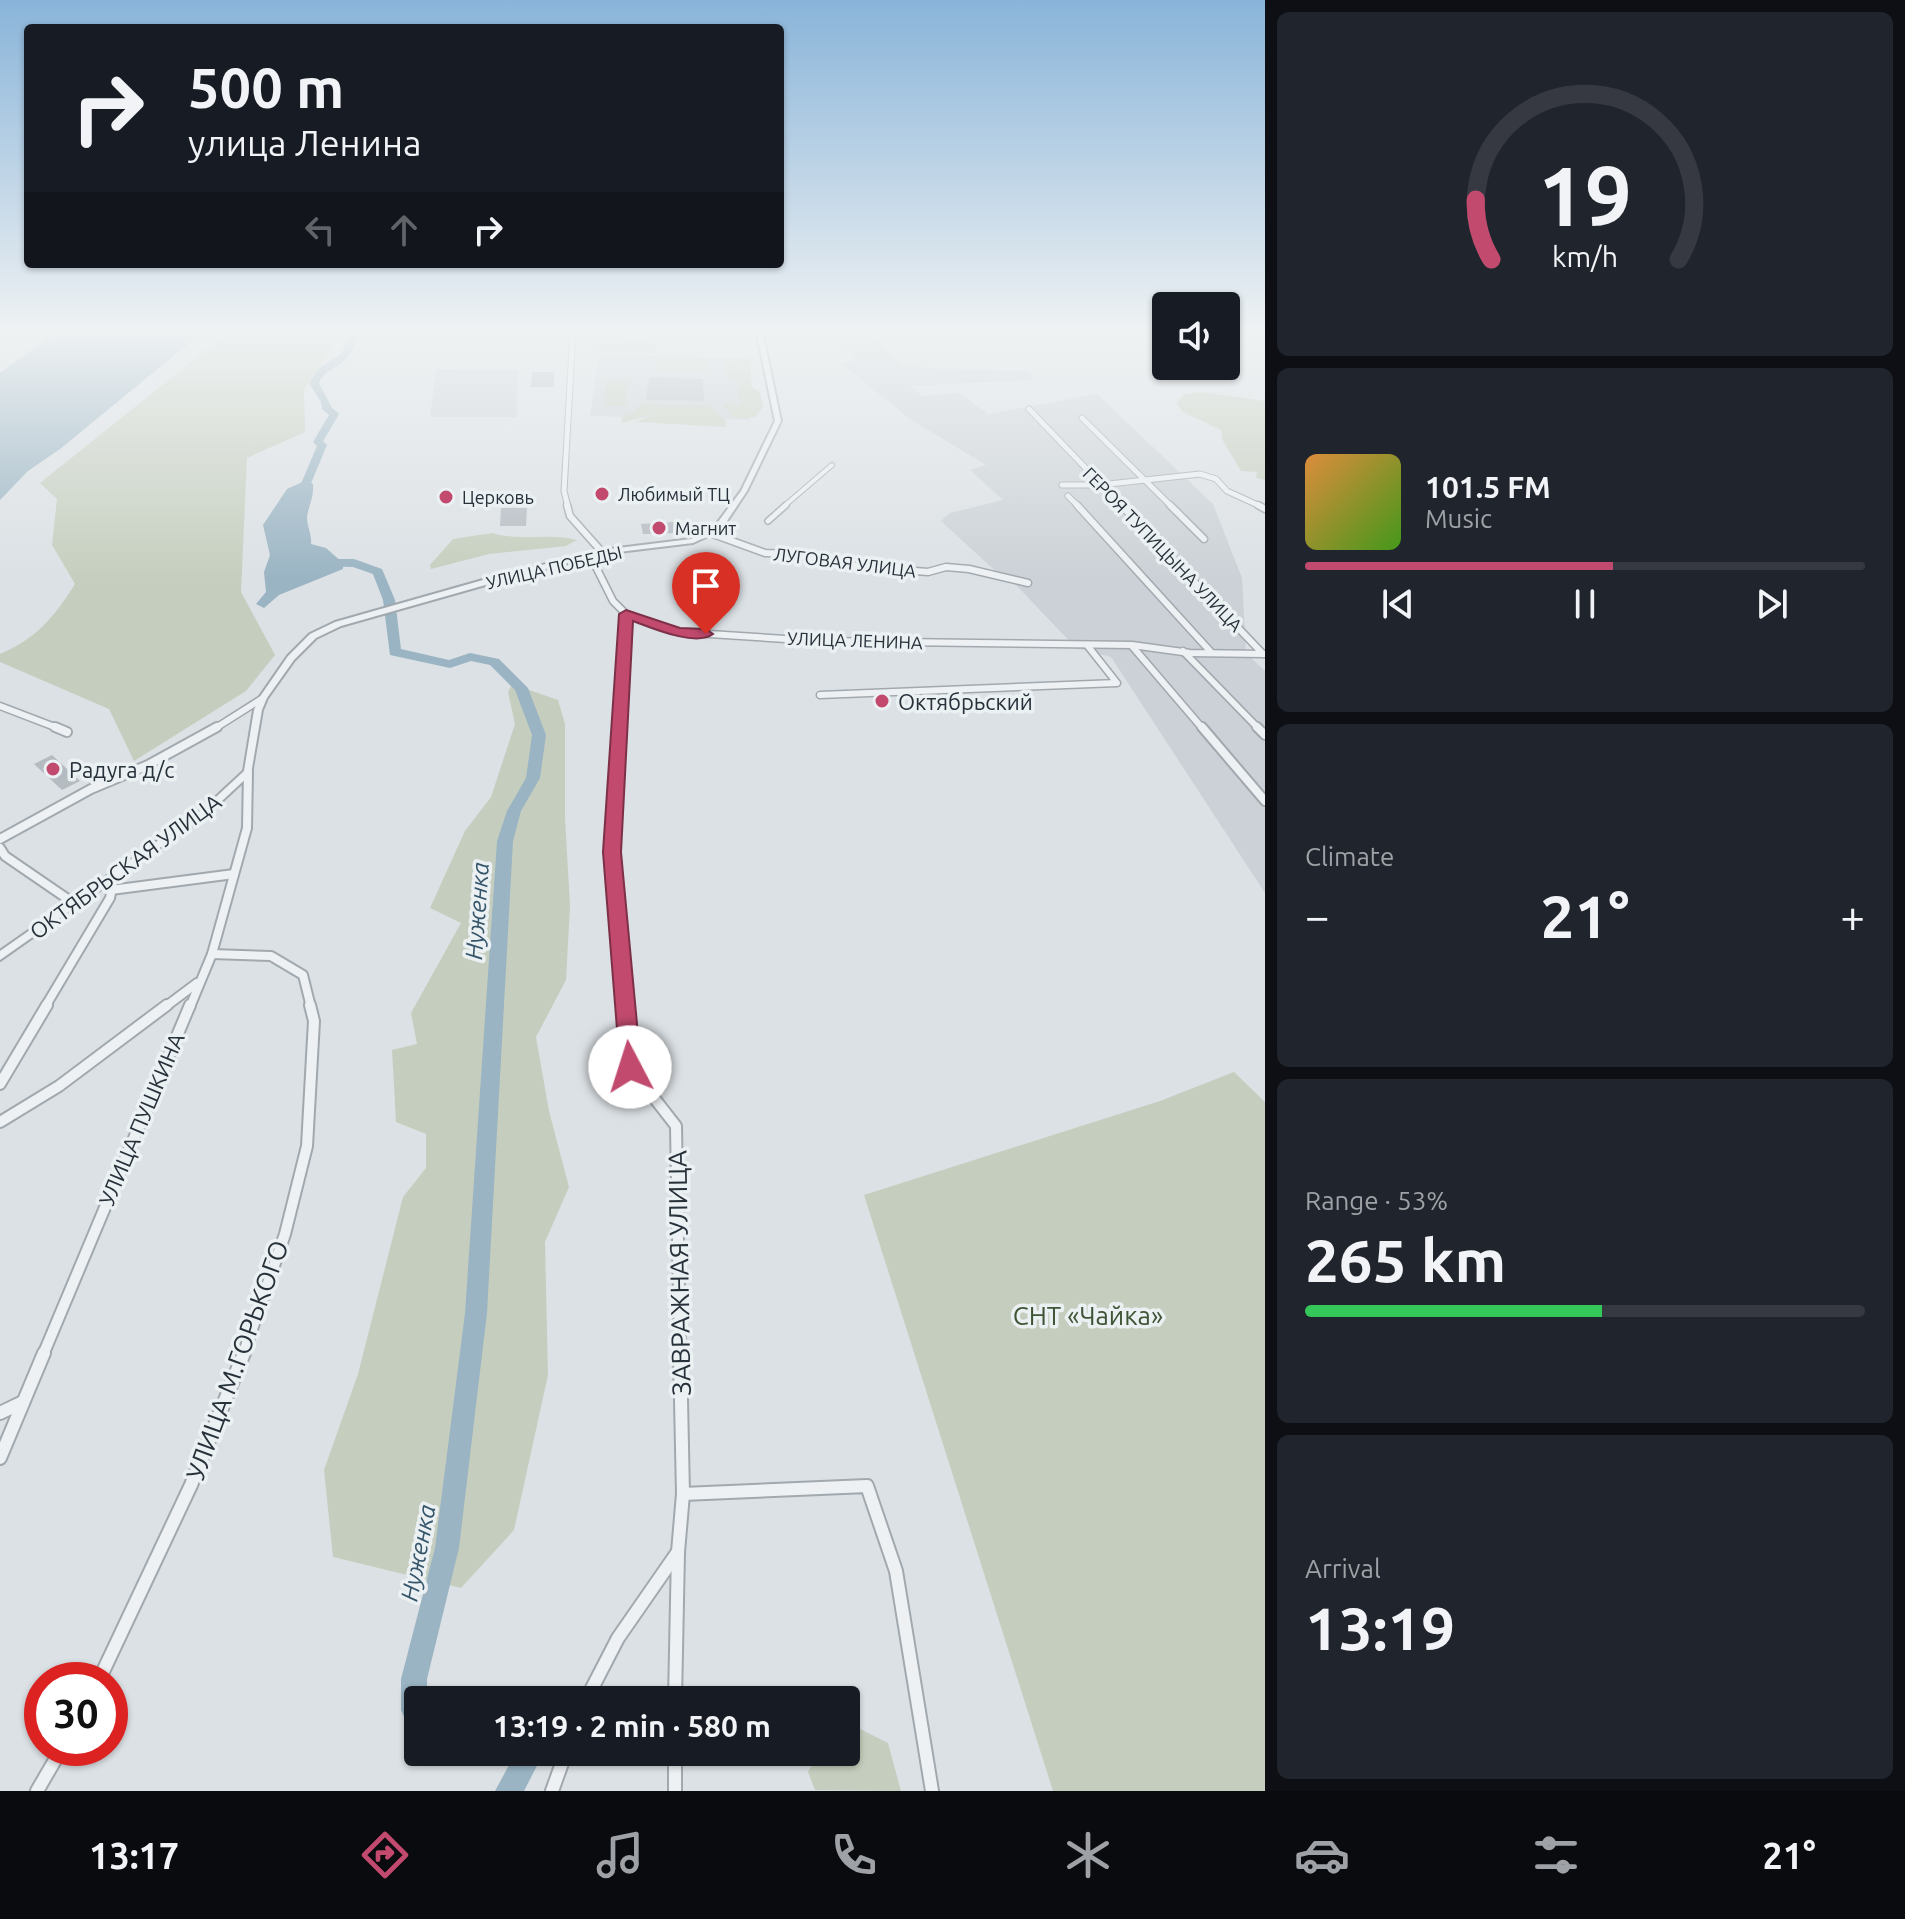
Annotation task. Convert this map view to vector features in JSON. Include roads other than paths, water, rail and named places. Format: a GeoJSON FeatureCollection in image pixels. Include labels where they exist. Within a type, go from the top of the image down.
{"type":"FeatureCollection","features":[{"type":"Feature","properties":{"kind":"street"},"geometry":{"type":"LineString","coordinates":[[568,414],[564,491],[570,516],[602,552]]}},
{"type":"Feature","properties":{"kind":"street"},"geometry":{"type":"LineString","coordinates":[[710,533],[724,520],[744,491],[778,421],[776,414]]}},
{"type":"Feature","properties":{"kind":"street","name":"ГЕРОЯ ТУПИЦЫНА УЛИЦА"},"geometry":{"type":"LineString","coordinates":[[1033,414],[1264,654]]}},
{"type":"Feature","properties":{"kind":"street"},"geometry":{"type":"LineString","coordinates":[[1082,418],[1204,539]]}},
{"type":"Feature","properties":{"kind":"street"},"geometry":{"type":"LineString","coordinates":[[768,521],[832,465]]}},
{"type":"Feature","properties":{"kind":"street"},"geometry":{"type":"LineString","coordinates":[[1062,485],[1100,485],[1200,474],[1216,479],[1227,491],[1264,507]]}},
{"type":"Feature","properties":{"kind":"street","name":"ГЕРОЯ ТУПИЦЫНА УЛИЦА"},"geometry":{"type":"LineString","coordinates":[[1068,496],[1210,651]]}},
{"type":"Feature","properties":{"kind":"street","name":"УЛИЦА ПОБЕДЫ"},"geometry":{"type":"LineString","coordinates":[[263,698],[291,658],[313,636],[338,624],[602,552],[680,544],[710,533]]}},
{"type":"Feature","properties":{"kind":"street","name":"ЛУГОВАЯ УЛИЦА"},"geometry":{"type":"LineString","coordinates":[[710,533],[765,553],[790,554],[863,567],[928,572],[946,567],[969,569],[1028,583]]}},
{"type":"Feature","properties":{"kind":"street"},"geometry":{"type":"LineString","coordinates":[[590,555],[613,601],[626,614]]}},
{"type":"Feature","properties":{"kind":"street","name":"УЛИЦА ЛЕНИНА"},"geometry":{"type":"LineString","coordinates":[[626,614],[678,632],[817,641],[1132,645],[1182,651],[1264,654]]}},
{"type":"Feature","properties":{"kind":"street","name":"ЗАВРАЖНАЯ УЛИЦА"},"geometry":{"type":"LineString","coordinates":[[626,614],[612,852],[630,1067],[676,1126],[683,1494],[678,1552],[675,1686]]}},
{"type":"Feature","properties":{"kind":"street"},"geometry":{"type":"LineString","coordinates":[[820,695],[1117,683],[1087,645]]}},
{"type":"Feature","properties":{"kind":"street"},"geometry":{"type":"LineString","coordinates":[[1132,645],[1265,801]]}},
{"type":"Feature","properties":{"kind":"street"},"geometry":{"type":"LineString","coordinates":[[1182,651],[1265,735]]}},
{"type":"Feature","properties":{"kind":"street"},"geometry":{"type":"LineString","coordinates":[[248,772],[258,710],[263,698]]}},
{"type":"Feature","properties":{"kind":"street"},"geometry":{"type":"LineString","coordinates":[[0,839],[91,789],[197,740],[263,698]]}},
{"type":"Feature","properties":{"kind":"street"},"geometry":{"type":"LineString","coordinates":[[0,706],[67,732]]}},
{"type":"Feature","properties":{"kind":"street","name":"УЛИЦА ПУШКИНА"},"geometry":{"type":"LineString","coordinates":[[0,1458],[212,954],[247,828],[248,772]]}},
{"type":"Feature","properties":{"kind":"street","name":"ОКТЯБРЬСКАЯ УЛИЦА"},"geometry":{"type":"LineString","coordinates":[[0,956],[206,811],[248,772]]}},
{"type":"Feature","properties":{"kind":"street"},"geometry":{"type":"LineString","coordinates":[[0,848],[5,856],[75,904]]}},
{"type":"Feature","properties":{"kind":"street"},"geometry":{"type":"LineString","coordinates":[[111,890],[234,874]]}},
{"type":"Feature","properties":{"kind":"street"},"geometry":{"type":"LineString","coordinates":[[0,1084],[111,890],[114,877]]}},
{"type":"Feature","properties":{"kind":"street","name":"УЛИЦА М.ГОРЬКОГО"},"geometry":{"type":"LineString","coordinates":[[107,1662],[191,1485],[230,1393],[268,1290],[307,1146],[314,1021],[303,975],[271,956],[212,954]]}},
{"type":"Feature","properties":{"kind":"street"},"geometry":{"type":"LineString","coordinates":[[0,1122],[59,1086],[198,982]]}},
{"type":"Feature","properties":{"kind":"street"},"geometry":{"type":"LineString","coordinates":[[0,1413],[24,1402]]}},
{"type":"Feature","properties":{"kind":"street"},"geometry":{"type":"LineString","coordinates":[[683,1494],[867,1486],[896,1571],[932,1791]]}},
{"type":"Feature","properties":{"kind":"street"},"geometry":{"type":"LineString","coordinates":[[593,1686],[618,1638],[678,1552]]}},
{"type":"Feature","properties":{"kind":"street"},"geometry":{"type":"LineString","coordinates":[[37,1791],[52,1766]]}},
{"type":"Feature","properties":{"kind":"street"},"geometry":{"type":"LineString","coordinates":[[552,1791],[561,1766]]}},
{"type":"Feature","properties":{"kind":"street"},"geometry":{"type":"LineString","coordinates":[[675,1766],[675,1791]]}},
{"type":"Feature","properties":{"kind":"water"},"geometry":{"type":"Polygon","coordinates":[[[0,414],[103,414],[28,471],[0,500],[0,414]]]}},
{"type":"Feature","properties":{"kind":"water"},"geometry":{"type":"Polygon","coordinates":[[[307,480],[313,484],[307,517],[311,544],[326,548],[343,563],[343,569],[279,595],[264,608],[256,604],[266,592],[264,572],[270,555],[263,525],[287,489],[307,480]]]}},
{"type":"Feature","properties":{"kind":"waterway","name":"Нуженка"},"geometry":{"type":"LineString","coordinates":[[299,500],[322,445],[318,442],[333,414]]}},
{"type":"Feature","properties":{"kind":"waterway","name":"Нуженка"},"geometry":{"type":"LineString","coordinates":[[320,563],[354,563],[378,572],[389,600],[395,652],[450,664],[470,657],[494,662],[521,688],[539,735],[533,778],[514,811],[505,841],[476,1313],[447,1548],[414,1686]]}},
{"type":"Feature","properties":{"kind":"waterway","name":"Нуженка"},"geometry":{"type":"LineString","coordinates":[[509,1791],[523,1766]]}},
{"type":"Feature","properties":{"kind":"place","name":"Любимый ТЦ"},"geometry":{"type":"Point","coordinates":[602,494]}},
{"type":"Feature","properties":{"kind":"place","name":"Церковь"},"geometry":{"type":"Point","coordinates":[446,497]}},
{"type":"Feature","properties":{"kind":"place","name":"Магнит"},"geometry":{"type":"Point","coordinates":[659,528]}},
{"type":"Feature","properties":{"kind":"place","name":"Октябрьский"},"geometry":{"type":"Point","coordinates":[882,701]}},
{"type":"Feature","properties":{"kind":"place","name":"Радуга д/с"},"geometry":{"type":"Point","coordinates":[53,769]}},
{"type":"Feature","properties":{"kind":"park label","name":"СНТ «Чайка»"},"geometry":{"type":"Point","coordinates":[1088,1315]}}]}
